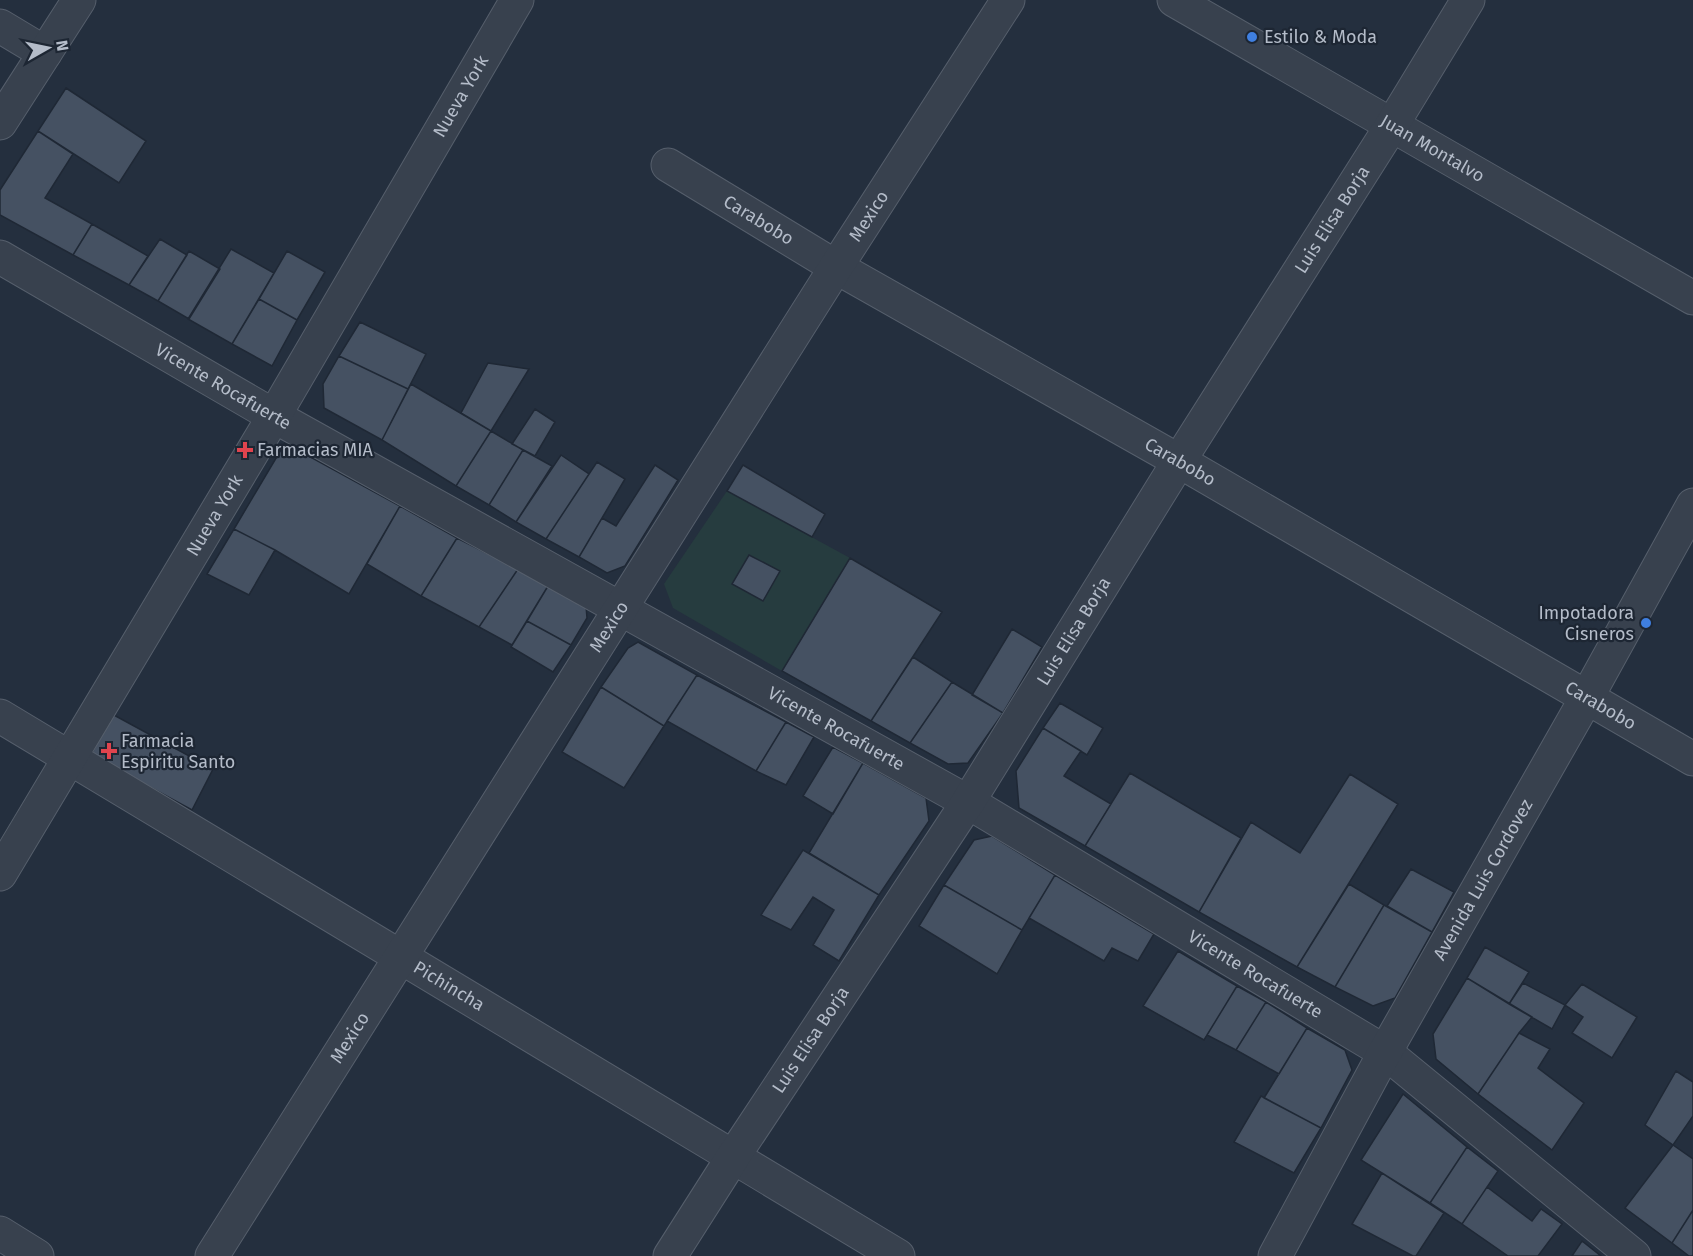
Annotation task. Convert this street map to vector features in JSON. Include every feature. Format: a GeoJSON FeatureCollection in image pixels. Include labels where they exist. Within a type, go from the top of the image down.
{"type":"FeatureCollection","features":[{"type":"Feature","properties":{"kind":"street"},"geometry":{"type":"LineString","coordinates":[[0,123],[79,0]]}},
{"type":"Feature","properties":{"kind":"street","name":"Nueva York"},"geometry":{"type":"LineString","coordinates":[[0,874],[274,416],[517,0]]}},
{"type":"Feature","properties":{"kind":"street","name":"Mexico"},"geometry":{"type":"LineString","coordinates":[[212,1256],[836,267],[1008,0]]}},
{"type":"Feature","properties":{"kind":"street","name":"Juan Montalvo"},"geometry":{"type":"LineString","coordinates":[[1174,0],[1693,298]]}},
{"type":"Feature","properties":{"kind":"street","name":"Luis Elisa Borja"},"geometry":{"type":"LineString","coordinates":[[670,1256],[968,802],[1179,460],[1392,125],[1468,0]]}},
{"type":"Feature","properties":{"kind":"street"},"geometry":{"type":"LineString","coordinates":[[0,26],[45,53]]}},
{"type":"Feature","properties":{"kind":"street","name":"Carabobo"},"geometry":{"type":"LineString","coordinates":[[668,165],[836,267],[1179,460],[1693,759]]}},
{"type":"Feature","properties":{"kind":"street","name":"Vicente Rocafuerte"},"geometry":{"type":"LineString","coordinates":[[0,257],[274,416],[968,802],[1384,1052],[1634,1256]]}},
{"type":"Feature","properties":{"kind":"street","name":"Avenida Luis Cordovez"},"geometry":{"type":"LineString","coordinates":[[1275,1256],[1384,1052],[1587,697],[1693,505]]}},
{"type":"Feature","properties":{"kind":"street","name":"Pichincha"},"geometry":{"type":"LineString","coordinates":[[0,716],[898,1256]]}},
{"type":"Feature","properties":{"kind":"street"},"geometry":{"type":"LineString","coordinates":[[0,1233],[37,1256]]}},
{"type":"Feature","properties":{"kind":"green space"},"geometry":{"type":"Polygon","coordinates":[[[727,491],[850,558],[782,671],[673,608],[664,584],[727,491]]]}},
{"type":"Feature","properties":{"kind":"building"},"geometry":{"type":"Polygon","coordinates":[[[66,88],[146,141],[119,183],[38,131],[66,88]]]}},
{"type":"Feature","properties":{"kind":"building"},"geometry":{"type":"Polygon","coordinates":[[[38,131],[73,154],[45,198],[92,224],[73,255],[0,215],[0,190],[38,131]]]}},
{"type":"Feature","properties":{"kind":"building"},"geometry":{"type":"Polygon","coordinates":[[[92,224],[148,256],[129,285],[73,255],[92,224]]]}},
{"type":"Feature","properties":{"kind":"building"},"geometry":{"type":"Polygon","coordinates":[[[160,239],[187,255],[158,301],[129,285],[160,239]]]}},
{"type":"Feature","properties":{"kind":"building"},"geometry":{"type":"Polygon","coordinates":[[[231,249],[274,273],[232,344],[188,319],[231,249]]]}},
{"type":"Feature","properties":{"kind":"building"},"geometry":{"type":"Polygon","coordinates":[[[189,251],[220,269],[189,319],[158,301],[189,251]]]}},
{"type":"Feature","properties":{"kind":"building"},"geometry":{"type":"Polygon","coordinates":[[[287,251],[325,272],[297,320],[259,299],[287,251]]]}},
{"type":"Feature","properties":{"kind":"building"},"geometry":{"type":"Polygon","coordinates":[[[259,299],[297,320],[272,366],[232,344],[259,299]]]}},
{"type":"Feature","properties":{"kind":"building"},"geometry":{"type":"Polygon","coordinates":[[[360,322],[426,354],[408,389],[339,356],[360,322]]]}},
{"type":"Feature","properties":{"kind":"building"},"geometry":{"type":"Polygon","coordinates":[[[339,356],[408,389],[382,440],[324,408],[323,384],[339,356]]]}},
{"type":"Feature","properties":{"kind":"building"},"geometry":{"type":"Polygon","coordinates":[[[488,363],[529,369],[491,431],[461,413],[488,363]]]}},
{"type":"Feature","properties":{"kind":"building"},"geometry":{"type":"Polygon","coordinates":[[[411,384],[491,431],[456,486],[382,440],[411,384]]]}},
{"type":"Feature","properties":{"kind":"building"},"geometry":{"type":"Polygon","coordinates":[[[535,409],[555,422],[535,456],[512,444],[535,409]]]}},
{"type":"Feature","properties":{"kind":"building"},"geometry":{"type":"Polygon","coordinates":[[[491,431],[523,450],[489,505],[456,486],[491,431]]]}},
{"type":"Feature","properties":{"kind":"building"},"geometry":{"type":"Polygon","coordinates":[[[285,443],[400,506],[349,594],[275,550],[234,529],[285,443]]]}},
{"type":"Feature","properties":{"kind":"building"},"geometry":{"type":"Polygon","coordinates":[[[523,450],[552,466],[516,522],[489,505],[523,450]]]}},
{"type":"Feature","properties":{"kind":"building"},"geometry":{"type":"Polygon","coordinates":[[[561,455],[589,474],[546,539],[516,522],[561,455]]]}},
{"type":"Feature","properties":{"kind":"building"},"geometry":{"type":"Polygon","coordinates":[[[597,462],[625,479],[579,557],[546,539],[597,462]]]}},
{"type":"Feature","properties":{"kind":"building"},"geometry":{"type":"Polygon","coordinates":[[[655,465],[678,480],[625,566],[607,573],[579,557],[602,518],[616,526],[655,465]]]}},
{"type":"Feature","properties":{"kind":"building"},"geometry":{"type":"Polygon","coordinates":[[[743,465],[825,514],[812,537],[727,491],[743,465]]]}},
{"type":"Feature","properties":{"kind":"building"},"geometry":{"type":"Polygon","coordinates":[[[400,506],[457,538],[421,596],[367,564],[400,506]]]}},
{"type":"Feature","properties":{"kind":"building"},"geometry":{"type":"Polygon","coordinates":[[[234,529],[275,550],[249,595],[207,574],[234,529]]]}},
{"type":"Feature","properties":{"kind":"building"},"geometry":{"type":"Polygon","coordinates":[[[457,538],[518,569],[479,627],[421,596],[457,538]]]}},
{"type":"Feature","properties":{"kind":"building"},"geometry":{"type":"Polygon","coordinates":[[[749,555],[780,571],[763,601],[732,584],[749,555]]]}},
{"type":"Feature","properties":{"kind":"building"},"geometry":{"type":"Polygon","coordinates":[[[850,558],[942,612],[871,721],[782,671],[850,558]]]}},
{"type":"Feature","properties":{"kind":"building"},"geometry":{"type":"Polygon","coordinates":[[[518,569],[548,586],[512,645],[479,627],[518,569]]]}},
{"type":"Feature","properties":{"kind":"building"},"geometry":{"type":"Polygon","coordinates":[[[548,586],[586,606],[587,618],[571,645],[527,621],[548,586]]]}},
{"type":"Feature","properties":{"kind":"building"},"geometry":{"type":"Polygon","coordinates":[[[527,621],[571,645],[553,672],[511,647],[527,621]]]}},
{"type":"Feature","properties":{"kind":"building"},"geometry":{"type":"Polygon","coordinates":[[[1012,629],[1042,647],[1003,713],[972,695],[1012,629]]]}},
{"type":"Feature","properties":{"kind":"building"},"geometry":{"type":"Polygon","coordinates":[[[638,642],[697,675],[664,726],[601,687],[628,648],[638,642]]]}},
{"type":"Feature","properties":{"kind":"building"},"geometry":{"type":"Polygon","coordinates":[[[913,657],[952,682],[910,743],[871,721],[913,657]]]}},
{"type":"Feature","properties":{"kind":"building"},"geometry":{"type":"Polygon","coordinates":[[[697,675],[786,722],[756,771],[667,721],[697,675]]]}},
{"type":"Feature","properties":{"kind":"building"},"geometry":{"type":"Polygon","coordinates":[[[952,682],[1003,713],[968,763],[948,764],[910,743],[952,682]]]}},
{"type":"Feature","properties":{"kind":"building"},"geometry":{"type":"Polygon","coordinates":[[[601,687],[664,726],[624,788],[562,752],[601,687]]]}},
{"type":"Feature","properties":{"kind":"building"},"geometry":{"type":"Polygon","coordinates":[[[1060,703],[1103,728],[1087,755],[1043,728],[1060,703]]]}},
{"type":"Feature","properties":{"kind":"building"},"geometry":{"type":"Polygon","coordinates":[[[112,714],[213,769],[192,810],[91,755],[112,714]]]}},
{"type":"Feature","properties":{"kind":"building"},"geometry":{"type":"Polygon","coordinates":[[[786,722],[814,737],[786,785],[756,771],[786,722]]]}},
{"type":"Feature","properties":{"kind":"building"},"geometry":{"type":"Polygon","coordinates":[[[1043,728],[1081,751],[1064,776],[1111,804],[1085,846],[1019,808],[1016,771],[1043,728]]]}},
{"type":"Feature","properties":{"kind":"building"},"geometry":{"type":"Polygon","coordinates":[[[833,747],[863,763],[833,814],[803,796],[833,747]]]}},
{"type":"Feature","properties":{"kind":"building"},"geometry":{"type":"Polygon","coordinates":[[[863,763],[926,798],[929,821],[879,895],[809,853],[863,763]]]}},
{"type":"Feature","properties":{"kind":"building"},"geometry":{"type":"Polygon","coordinates":[[[1130,773],[1241,838],[1199,912],[1085,846],[1130,773]]]}},
{"type":"Feature","properties":{"kind":"building"},"geometry":{"type":"Polygon","coordinates":[[[1350,774],[1398,804],[1297,967],[1199,912],[1251,822],[1300,853],[1350,774]]]}},
{"type":"Feature","properties":{"kind":"building"},"geometry":{"type":"Polygon","coordinates":[[[992,836],[1055,875],[1022,930],[944,885],[974,840],[992,836]]]}},
{"type":"Feature","properties":{"kind":"building"},"geometry":{"type":"Polygon","coordinates":[[[803,850],[879,895],[839,961],[813,945],[834,910],[813,897],[791,930],[761,915],[803,850]]]}},
{"type":"Feature","properties":{"kind":"building"},"geometry":{"type":"Polygon","coordinates":[[[1411,869],[1454,892],[1432,932],[1387,906],[1411,869]]]}},
{"type":"Feature","properties":{"kind":"building"},"geometry":{"type":"Polygon","coordinates":[[[1055,875],[1154,934],[1138,961],[1112,948],[1104,961],[1029,918],[1055,875]]]}},
{"type":"Feature","properties":{"kind":"building"},"geometry":{"type":"Polygon","coordinates":[[[1349,884],[1384,905],[1335,987],[1297,967],[1349,884]]]}},
{"type":"Feature","properties":{"kind":"building"},"geometry":{"type":"Polygon","coordinates":[[[944,885],[1022,930],[997,974],[919,926],[944,885]]]}},
{"type":"Feature","properties":{"kind":"building"},"geometry":{"type":"Polygon","coordinates":[[[1384,905],[1432,932],[1395,998],[1373,1006],[1335,987],[1384,905]]]}},
{"type":"Feature","properties":{"kind":"building"},"geometry":{"type":"Polygon","coordinates":[[[1485,947],[1529,972],[1509,1004],[1467,978],[1485,947]]]}},
{"type":"Feature","properties":{"kind":"building"},"geometry":{"type":"Polygon","coordinates":[[[1178,951],[1237,986],[1204,1040],[1143,1006],[1178,951]]]}},
{"type":"Feature","properties":{"kind":"building"},"geometry":{"type":"Polygon","coordinates":[[[1467,978],[1532,1017],[1478,1094],[1436,1059],[1433,1034],[1467,978]]]}},
{"type":"Feature","properties":{"kind":"building"},"geometry":{"type":"Polygon","coordinates":[[[1523,983],[1565,1005],[1552,1029],[1509,1004],[1523,983]]]}},
{"type":"Feature","properties":{"kind":"building"},"geometry":{"type":"Polygon","coordinates":[[[1582,984],[1637,1017],[1612,1058],[1572,1033],[1583,1017],[1565,1005],[1582,984]]]}},
{"type":"Feature","properties":{"kind":"building"},"geometry":{"type":"Polygon","coordinates":[[[1237,986],[1266,1002],[1236,1050],[1207,1035],[1237,986]]]}},
{"type":"Feature","properties":{"kind":"building"},"geometry":{"type":"Polygon","coordinates":[[[1266,1002],[1307,1028],[1279,1074],[1236,1050],[1266,1002]]]}},
{"type":"Feature","properties":{"kind":"building"},"geometry":{"type":"Polygon","coordinates":[[[1307,1028],[1345,1050],[1352,1070],[1321,1128],[1264,1098],[1307,1028]]]}},
{"type":"Feature","properties":{"kind":"building"},"geometry":{"type":"Polygon","coordinates":[[[1519,1033],[1550,1049],[1538,1068],[1584,1103],[1552,1150],[1478,1094],[1519,1033]]]}},
{"type":"Feature","properties":{"kind":"building"},"geometry":{"type":"Polygon","coordinates":[[[1676,1071],[1693,1082],[1693,1116],[1673,1145],[1645,1125],[1676,1071]]]}},
{"type":"Feature","properties":{"kind":"building"},"geometry":{"type":"Polygon","coordinates":[[[1403,1094],[1467,1147],[1430,1203],[1361,1160],[1403,1094]]]}},
{"type":"Feature","properties":{"kind":"building"},"geometry":{"type":"Polygon","coordinates":[[[1261,1096],[1321,1128],[1294,1173],[1234,1142],[1261,1096]]]}},
{"type":"Feature","properties":{"kind":"building"},"geometry":{"type":"Polygon","coordinates":[[[1673,1145],[1693,1159],[1693,1210],[1672,1243],[1625,1208],[1673,1145]]]}},
{"type":"Feature","properties":{"kind":"building"},"geometry":{"type":"Polygon","coordinates":[[[1467,1147],[1498,1171],[1462,1224],[1430,1203],[1467,1147]]]}},
{"type":"Feature","properties":{"kind":"building"},"geometry":{"type":"Polygon","coordinates":[[[1382,1173],[1444,1213],[1416,1256],[1352,1224],[1382,1173]]]}},
{"type":"Feature","properties":{"kind":"building"},"geometry":{"type":"Polygon","coordinates":[[[1487,1187],[1532,1221],[1541,1209],[1562,1224],[1538,1256],[1508,1256],[1462,1224],[1487,1187]]]}},
{"type":"Feature","properties":{"kind":"building"},"geometry":{"type":"Polygon","coordinates":[[[1693,1210],[1693,1256],[1689,1256],[1672,1243],[1693,1210]]]}},
{"type":"Feature","properties":{"kind":"building"},"geometry":{"type":"Polygon","coordinates":[[[1582,1241],[1601,1256],[1572,1256],[1582,1241]]]}},
{"type":"Feature","properties":{"kind":"place","name":"Estilo & Moda"},"geometry":{"type":"Point","coordinates":[1252,37]}},
{"type":"Feature","properties":{"kind":"place","name":"Farmacias MIA"},"geometry":{"type":"Point","coordinates":[245,450]}},
{"type":"Feature","properties":{"kind":"place","name":"Impotadora Cisneros"},"geometry":{"type":"Point","coordinates":[1646,623]}},
{"type":"Feature","properties":{"kind":"place","name":"Farmacia Espiritu Santo"},"geometry":{"type":"Point","coordinates":[109,751]}}]}
